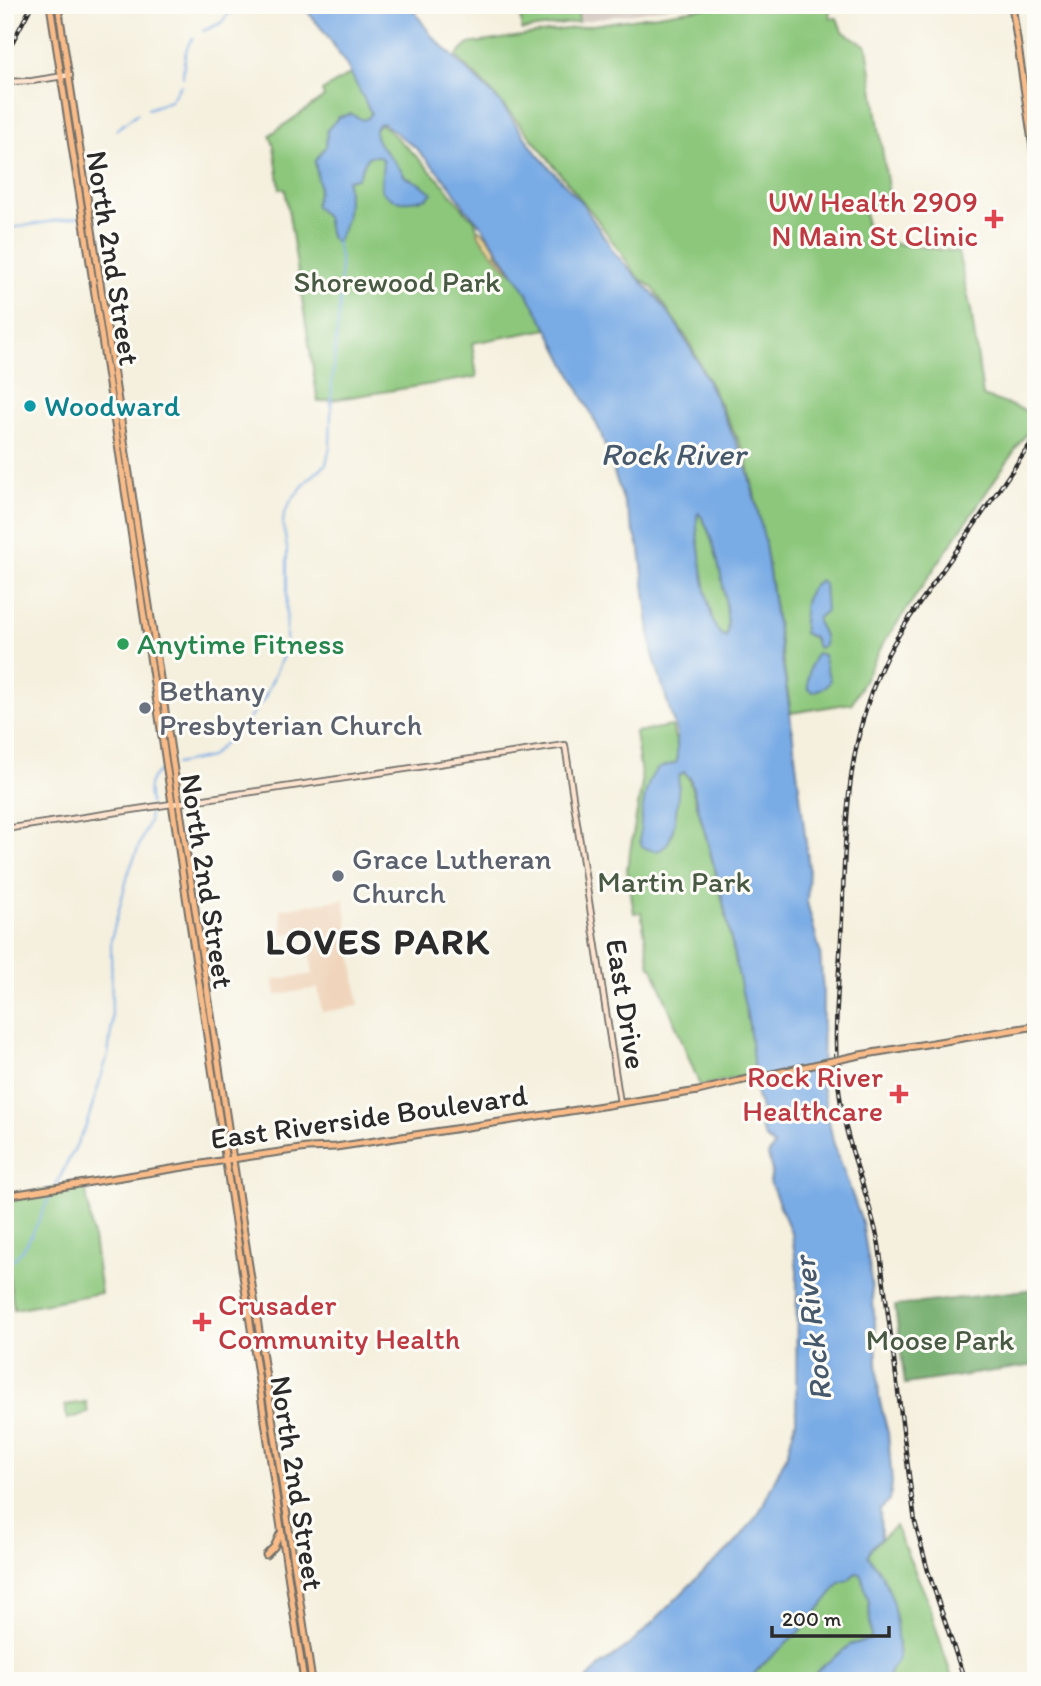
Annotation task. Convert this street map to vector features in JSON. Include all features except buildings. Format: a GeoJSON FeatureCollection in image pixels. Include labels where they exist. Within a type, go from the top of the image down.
{"type":"FeatureCollection","features":[{"type":"Feature","properties":{"kind":"main road","name":"North 2nd Street"},"geometry":{"type":"LineString","coordinates":[[50,5],[304,1681]]}},
{"type":"Feature","properties":{"kind":"main road","name":"North 2nd Street"},"geometry":{"type":"LineString","coordinates":[[58,5],[312,1681]]}},
{"type":"Feature","properties":{"kind":"main road"},"geometry":{"type":"LineString","coordinates":[[1012,5],[1036,169]]}},
{"type":"Feature","properties":{"kind":"main road","name":"East Riverside Boulevard"},"geometry":{"type":"LineString","coordinates":[[5,1196],[225,1160],[307,1148],[336,1147],[698,1091],[860,1055],[1036,1026]]}},
{"type":"Feature","properties":{"kind":"main road"},"geometry":{"type":"LineString","coordinates":[[235,1233],[244,1232]]}},
{"type":"Feature","properties":{"kind":"main road"},"geometry":{"type":"LineString","coordinates":[[266,1555],[275,1547],[281,1527]]}},
{"type":"Feature","properties":{"kind":"street"},"geometry":{"type":"LineString","coordinates":[[5,82],[70,75]]}},
{"type":"Feature","properties":{"kind":"street","name":"East Drive"},"geometry":{"type":"LineString","coordinates":[[180,803],[565,745],[620,1103]]}},
{"type":"Feature","properties":{"kind":"street"},"geometry":{"type":"LineString","coordinates":[[5,829],[180,803]]}},
{"type":"Feature","properties":{"kind":"shaded area"},"geometry":{"type":"Polygon","coordinates":[[[577,5],[683,5],[579,22],[577,5]]]}},
{"type":"Feature","properties":{"kind":"shaded area"},"geometry":{"type":"Polygon","coordinates":[[[344,899],[359,1006],[322,1012],[318,988],[276,995],[274,980],[313,974],[307,931],[283,934],[280,909],[344,899]]]}},
{"type":"Feature","properties":{"kind":"green space"},"geometry":{"type":"Polygon","coordinates":[[[519,5],[577,5],[579,22],[522,30],[519,5]]]}},
{"type":"Feature","properties":{"kind":"green space"},"geometry":{"type":"Polygon","coordinates":[[[722,5],[828,5],[831,18],[837,18],[842,31],[867,46],[890,202],[864,211],[870,240],[958,252],[971,310],[983,396],[1036,414],[1026,434],[883,644],[852,703],[791,713],[764,538],[746,456],[688,340],[653,288],[638,277],[593,214],[525,130],[456,56],[469,44],[722,5]]]}},
{"type":"Feature","properties":{"kind":"green space","name":"Shorewood Park"},"geometry":{"type":"Polygon","coordinates":[[[352,73],[377,122],[417,157],[474,219],[477,228],[519,275],[548,329],[472,343],[477,377],[318,402],[285,189],[280,189],[270,135],[324,97],[322,91],[352,73]]]}},
{"type":"Feature","properties":{"kind":"green space"},"geometry":{"type":"Polygon","coordinates":[[[698,513],[710,535],[720,572],[727,611],[726,637],[719,633],[712,617],[699,550],[698,513]]]}},
{"type":"Feature","properties":{"kind":"green space","name":"Martin Park"},"geometry":{"type":"Polygon","coordinates":[[[672,726],[719,888],[744,999],[757,1073],[700,1086],[653,968],[650,967],[641,912],[634,913],[627,869],[642,783],[635,732],[672,726]]]}},
{"type":"Feature","properties":{"kind":"green space"},"geometry":{"type":"Polygon","coordinates":[[[85,1184],[101,1293],[14,1309],[5,1250],[5,1196],[85,1184]]]}},
{"type":"Feature","properties":{"kind":"green space","name":"Moose Park"},"geometry":{"type":"Polygon","coordinates":[[[1036,1289],[1036,1365],[905,1384],[895,1306],[1036,1289]]]}},
{"type":"Feature","properties":{"kind":"green space"},"geometry":{"type":"Polygon","coordinates":[[[86,1402],[88,1413],[67,1419],[65,1405],[86,1402]]]}},
{"type":"Feature","properties":{"kind":"green space"},"geometry":{"type":"Polygon","coordinates":[[[895,1526],[926,1596],[953,1681],[730,1681],[895,1526]]]}},
{"type":"Feature","properties":{"kind":"sand"},"geometry":{"type":"Polygon","coordinates":[[[477,230],[484,233],[497,249],[496,253],[514,273],[499,260],[477,230]]]}},
{"type":"Feature","properties":{"kind":"water","name":"Rock River"},"geometry":{"type":"Polygon","coordinates":[[[302,5],[409,5],[412,8],[431,35],[499,101],[538,155],[582,203],[616,255],[657,298],[678,327],[698,362],[740,450],[749,476],[764,538],[790,713],[809,868],[807,902],[820,952],[823,991],[822,1086],[833,1141],[862,1222],[870,1270],[879,1398],[888,1433],[892,1483],[890,1501],[880,1510],[881,1538],[871,1548],[868,1556],[885,1581],[893,1604],[899,1659],[890,1671],[888,1681],[809,1681],[819,1669],[850,1645],[871,1639],[869,1603],[861,1574],[856,1573],[840,1583],[805,1627],[748,1681],[585,1681],[600,1666],[634,1641],[734,1545],[759,1513],[787,1454],[796,1421],[797,1270],[792,1235],[770,1182],[772,1171],[768,1155],[774,1146],[764,1137],[757,1115],[762,1112],[757,1096],[749,1025],[720,887],[690,778],[684,772],[678,777],[675,819],[668,842],[662,849],[654,851],[642,846],[640,841],[642,814],[649,783],[657,770],[677,762],[677,734],[652,651],[640,550],[600,431],[548,329],[483,228],[465,208],[450,185],[417,149],[383,123],[375,129],[382,147],[405,177],[421,184],[432,193],[427,198],[415,201],[391,198],[381,190],[383,160],[378,156],[369,156],[357,178],[347,180],[346,220],[336,242],[330,237],[326,217],[315,206],[319,187],[315,161],[326,146],[327,130],[339,117],[351,114],[363,120],[371,113],[347,66],[327,35],[302,5]],[[698,513],[699,550],[705,587],[716,628],[726,637],[727,612],[724,593],[710,534],[698,513]]]}},
{"type":"Feature","properties":{"kind":"water"},"geometry":{"type":"Polygon","coordinates":[[[821,580],[824,584],[826,611],[817,619],[824,640],[824,645],[819,648],[814,638],[804,633],[804,618],[807,596],[821,580]]]}},
{"type":"Feature","properties":{"kind":"water"},"geometry":{"type":"Polygon","coordinates":[[[817,653],[823,655],[830,681],[826,687],[813,692],[808,689],[808,680],[817,653]]]}},
{"type":"Feature","properties":{"kind":"waterway"},"geometry":{"type":"LineString","coordinates":[[203,31],[221,23],[228,14],[252,5]]}},
{"type":"Feature","properties":{"kind":"waterway"},"geometry":{"type":"LineString","coordinates":[[183,77],[186,51],[193,38]]}},
{"type":"Feature","properties":{"kind":"waterway"},"geometry":{"type":"LineString","coordinates":[[148,109],[170,101],[181,85]]}},
{"type":"Feature","properties":{"kind":"waterway"},"geometry":{"type":"LineString","coordinates":[[116,130],[138,113]]}},
{"type":"Feature","properties":{"kind":"waterway"},"geometry":{"type":"LineString","coordinates":[[5,229],[78,217]]}},
{"type":"Feature","properties":{"kind":"waterway"},"geometry":{"type":"LineString","coordinates":[[176,764],[210,757],[245,724],[264,699],[282,658],[286,642],[287,586],[284,514],[292,499],[326,464],[330,447],[332,381],[341,292],[340,257],[336,241]]}},
{"type":"Feature","properties":{"kind":"waterway"},"geometry":{"type":"LineString","coordinates":[[150,804],[151,779],[164,769]]}},
{"type":"Feature","properties":{"kind":"waterway"},"geometry":{"type":"LineString","coordinates":[[56,1185],[86,1126],[108,1055],[112,1024],[111,940],[129,871],[149,821],[150,810]]}},
{"type":"Feature","properties":{"kind":"waterway"},"geometry":{"type":"LineString","coordinates":[[5,1265],[13,1260],[27,1243],[53,1190]]}},
{"type":"Feature","properties":{"kind":"railway"},"geometry":{"type":"LineString","coordinates":[[5,56],[32,5]]}},
{"type":"Feature","properties":{"kind":"railway"},"geometry":{"type":"LineString","coordinates":[[965,1681],[928,1571],[915,1522],[879,1245],[840,1097],[836,1018],[846,833],[848,799],[860,731],[883,664],[911,616],[1036,436]]}},
{"type":"Feature","properties":{"kind":"place","name":"UW Health 2909 N Main St Clinic"},"geometry":{"type":"Point","coordinates":[994,219]}},
{"type":"Feature","properties":{"kind":"place","name":"Woodward"},"geometry":{"type":"Point","coordinates":[30,406]}},
{"type":"Feature","properties":{"kind":"place","name":"Anytime Fitness"},"geometry":{"type":"Point","coordinates":[123,644]}},
{"type":"Feature","properties":{"kind":"place","name":"Bethany Presbyterian Church"},"geometry":{"type":"Point","coordinates":[145,708]}},
{"type":"Feature","properties":{"kind":"place","name":"Grace Lutheran Church"},"geometry":{"type":"Point","coordinates":[338,876]}},
{"type":"Feature","properties":{"kind":"place","name":"Rock River Healthcare"},"geometry":{"type":"Point","coordinates":[899,1094]}},
{"type":"Feature","properties":{"kind":"place","name":"Crusader Community Health"},"geometry":{"type":"Point","coordinates":[202,1322]}},
{"type":"Feature","properties":{"kind":"district","name":"LOVES PARK"},"geometry":{"type":"Point","coordinates":[378,941]}}]}
